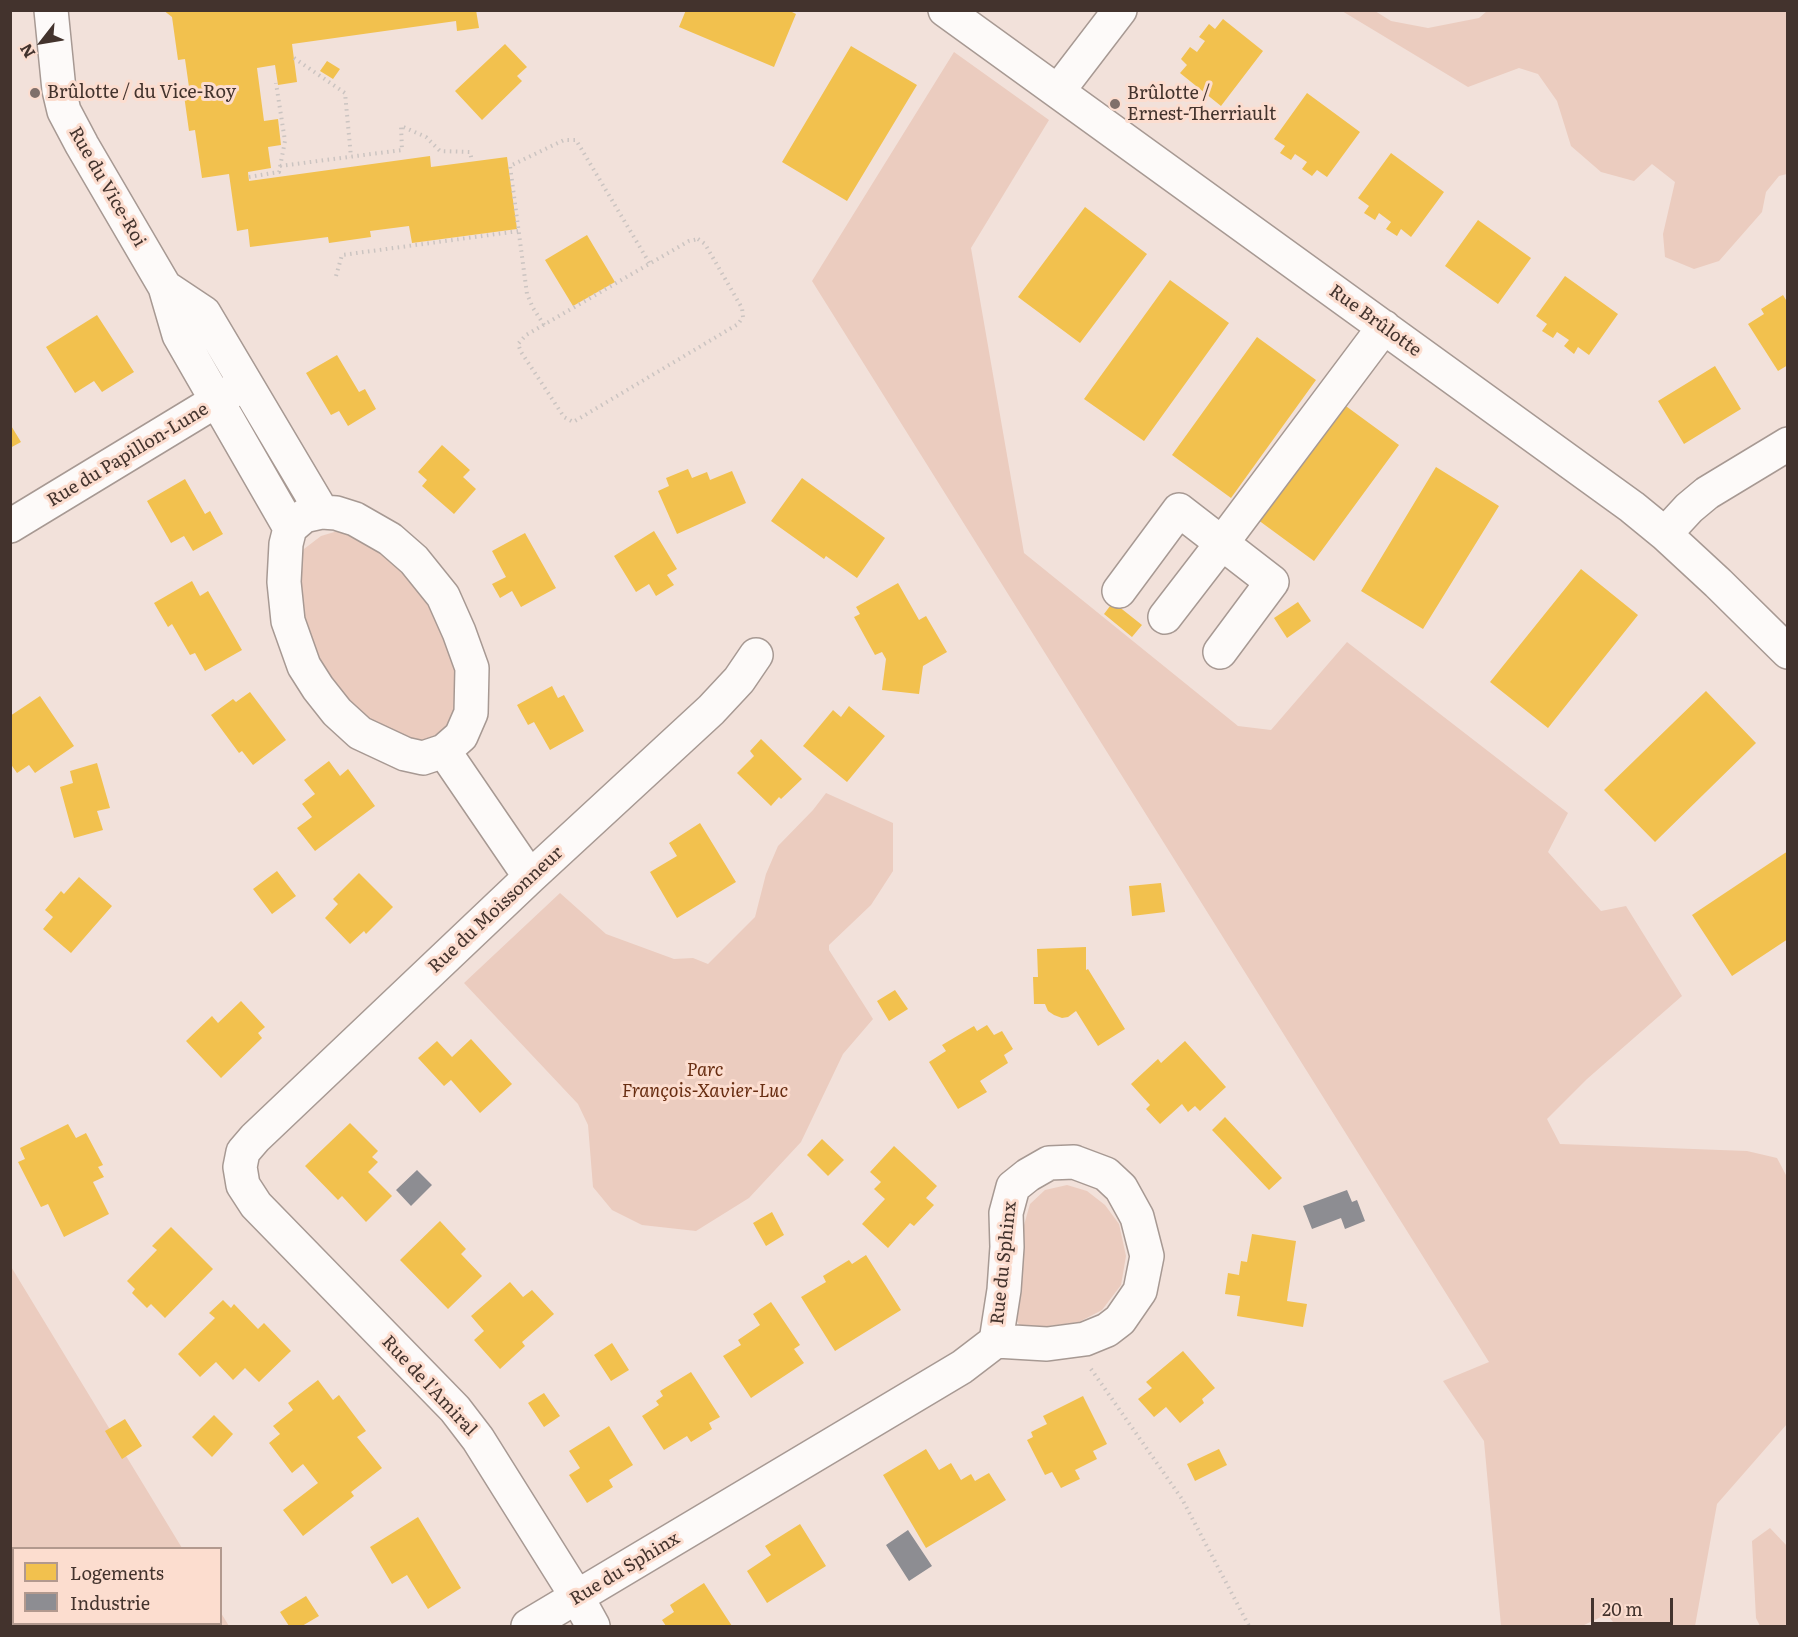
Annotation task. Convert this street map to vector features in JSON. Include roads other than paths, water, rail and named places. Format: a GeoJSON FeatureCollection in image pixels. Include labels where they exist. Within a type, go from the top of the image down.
{"type":"FeatureCollection","features":[{"type":"Feature","properties":{"kind":"street","name":"Rue du Vice-Roi"},"geometry":{"type":"LineString","coordinates":[[51,10],[59,90],[64,111],[165,287],[179,335],[290,528]]}},
{"type":"Feature","properties":{"kind":"street","name":"Rue Brûlotte"},"geometry":{"type":"LineString","coordinates":[[945,10],[1632,507],[1719,583],[1788,652]]}},
{"type":"Feature","properties":{"kind":"street"},"geometry":{"type":"LineString","coordinates":[[1058,91],[1120,10]]}},
{"type":"Feature","properties":{"kind":"street","name":"Rue du Vice-Roi"},"geometry":{"type":"LineString","coordinates":[[165,287],[204,313],[322,512]]}},
{"type":"Feature","properties":{"kind":"street"},"geometry":{"type":"LineString","coordinates":[[1165,617],[1384,327]]}},
{"type":"Feature","properties":{"kind":"street","name":"Rue du Papillon-Lune"},"geometry":{"type":"LineString","coordinates":[[10,526],[245,383]]}},
{"type":"Feature","properties":{"kind":"street"},"geometry":{"type":"LineString","coordinates":[[1665,534],[1689,508],[1707,494],[1788,444]]}},
{"type":"Feature","properties":{"kind":"street"},"geometry":{"type":"LineString","coordinates":[[1119,591],[1179,510],[1272,582],[1220,651]]}},
{"type":"Feature","properties":{"kind":"street"},"geometry":{"type":"LineString","coordinates":[[322,512],[336,513],[355,519],[390,539],[414,560],[442,596],[459,632],[472,668],[471,713],[460,736],[444,751],[423,758],[405,754],[360,733],[337,712],[304,666],[288,621],[284,582],[286,544],[290,528],[304,516],[322,512]]}},
{"type":"Feature","properties":{"kind":"street","name":"Rue du Moissonneur"},"geometry":{"type":"LineString","coordinates":[[240,1167],[243,1152],[255,1138],[530,877],[711,710],[739,680],[756,655]]}},
{"type":"Feature","properties":{"kind":"street"},"geometry":{"type":"LineString","coordinates":[[444,751],[530,877]]}},
{"type":"Feature","properties":{"kind":"street","name":"Rue du Sphinx"},"geometry":{"type":"LineString","coordinates":[[528,1626],[778,1479],[962,1367],[996,1341],[1047,1344],[1085,1339],[1107,1330],[1120,1320],[1140,1291],[1147,1256],[1137,1217],[1121,1188],[1106,1174],[1074,1162],[1049,1163],[1013,1187],[1006,1213],[1007,1246],[1004,1290],[996,1341]]}},
{"type":"Feature","properties":{"kind":"street","name":"Rue de l'Amiral"},"geometry":{"type":"LineString","coordinates":[[240,1167],[243,1185],[256,1205],[461,1416],[478,1439],[593,1626]]}},
{"type":"Feature","properties":{"kind":"place","name":"Brûlotte / du Vice-Roy"},"geometry":{"type":"Point","coordinates":[35,93]}},
{"type":"Feature","properties":{"kind":"place","name":"Brûlotte / Ernest-Therriault"},"geometry":{"type":"Point","coordinates":[1115,104]}},
{"type":"Feature","properties":{"kind":"park label","name":"Parc François-Xavier-Luc"},"geometry":{"type":"Point","coordinates":[705,1081]}}]}
